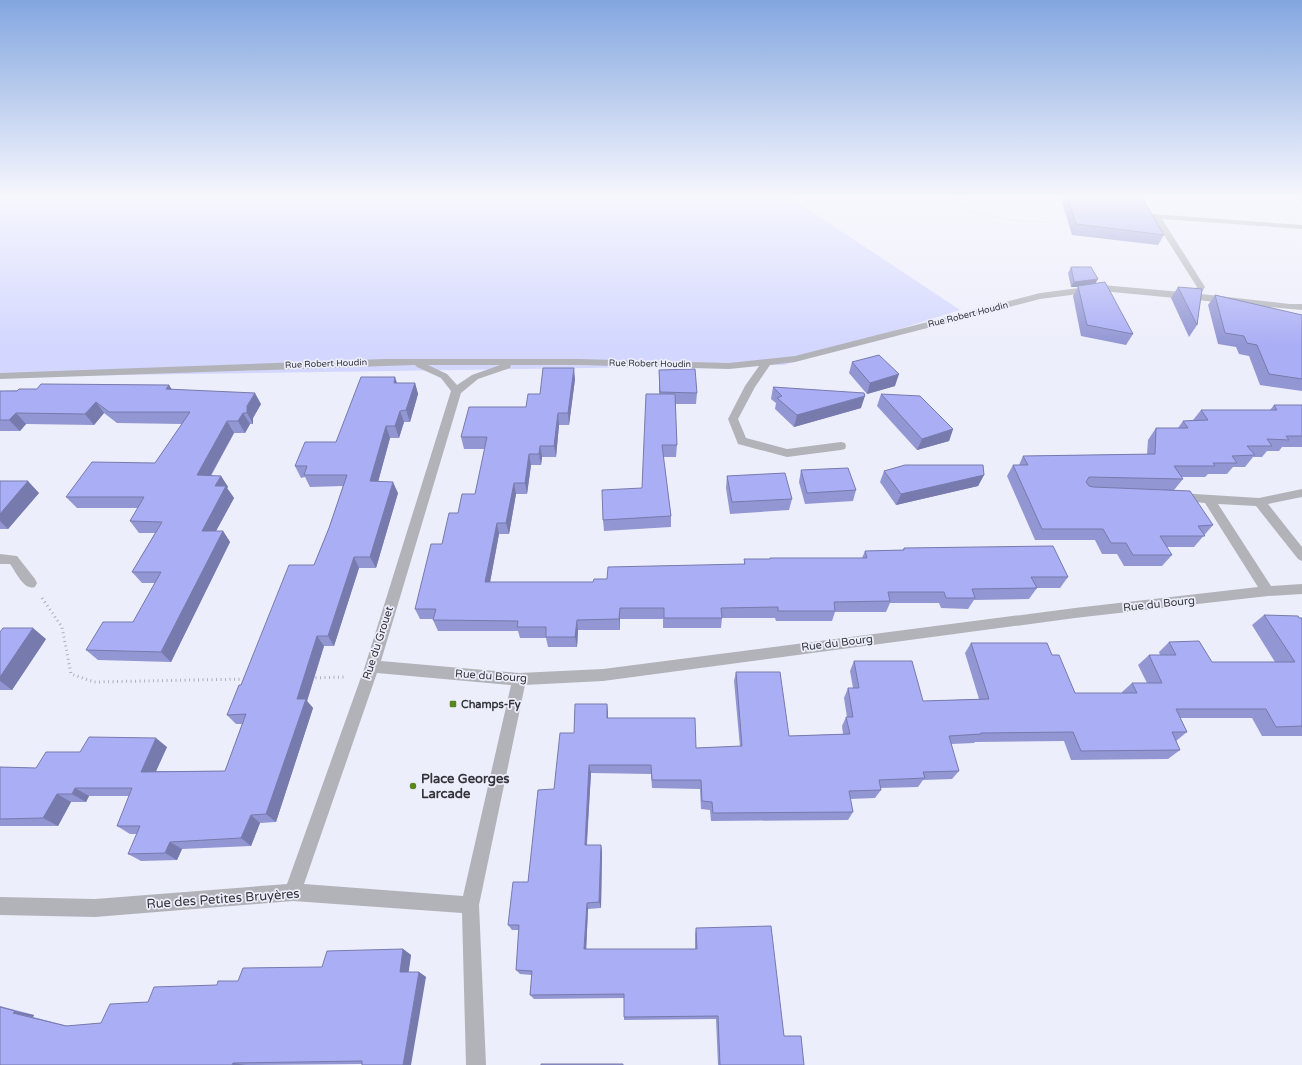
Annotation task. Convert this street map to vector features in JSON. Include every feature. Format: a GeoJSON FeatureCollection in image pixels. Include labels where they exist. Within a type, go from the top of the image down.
{"type":"FeatureCollection","features":[{"type":"Feature","properties":{"kind":"street"},"geometry":{"type":"LineString","coordinates":[[1175,246],[1201,287],[1196,296]]}},
{"type":"Feature","properties":{"kind":"street","name":"Rue Robert Houdin"},"geometry":{"type":"LineString","coordinates":[[0,376],[384,362],[579,362],[729,366],[795,359],[1040,296],[1102,288],[1196,296],[1292,311],[1302,307]]}},
{"type":"Feature","properties":{"kind":"street"},"geometry":{"type":"LineString","coordinates":[[767,362],[750,386],[733,419],[742,441],[787,453],[841,446]]}},
{"type":"Feature","properties":{"kind":"street"},"geometry":{"type":"LineString","coordinates":[[416,363],[444,376],[456,391],[475,378],[515,363]]}},
{"type":"Feature","properties":{"kind":"street","name":"Rue du Grouet"},"geometry":{"type":"LineString","coordinates":[[293,892],[370,671],[456,391]]}},
{"type":"Feature","properties":{"kind":"street"},"geometry":{"type":"LineString","coordinates":[[1169,496],[1259,502],[1302,493]]}},
{"type":"Feature","properties":{"kind":"street"},"geometry":{"type":"LineString","coordinates":[[1208,498],[1268,591]]}},
{"type":"Feature","properties":{"kind":"street"},"geometry":{"type":"LineString","coordinates":[[1259,502],[1302,556]]}},
{"type":"Feature","properties":{"kind":"street"},"geometry":{"type":"LineString","coordinates":[[0,559],[13,560],[32,583]]}},
{"type":"Feature","properties":{"kind":"street","name":"Rue du Bourg"},"geometry":{"type":"LineString","coordinates":[[370,671],[519,679],[603,675],[1075,612],[1268,591],[1302,589]]}},
{"type":"Feature","properties":{"kind":"street"},"geometry":{"type":"LineString","coordinates":[[476,1065],[470,905],[519,679]]}},
{"type":"Feature","properties":{"kind":"street","name":"Rue des Petites Bruyères"},"geometry":{"type":"LineString","coordinates":[[0,906],[95,908],[293,892],[470,905]]}},
{"type":"Feature","properties":{"kind":"path"},"geometry":{"type":"LineString","coordinates":[[32,583],[62,627],[71,674],[94,682],[250,679]]}},
{"type":"Feature","properties":{"kind":"path"},"geometry":{"type":"LineString","coordinates":[[305,678],[370,671]]}},
{"type":"Feature","properties":{"kind":"shaded area"},"geometry":{"type":"Polygon","coordinates":[[[0,246],[863,246],[960,310],[784,365],[0,377],[0,246]]]}},
{"type":"Feature","properties":{"kind":"building"},"geometry":{"type":"Polygon","coordinates":[[[1071,267],[1091,267],[1098,279],[1074,282],[1071,267]]]}},
{"type":"Feature","properties":{"kind":"building"},"geometry":{"type":"Polygon","coordinates":[[[1105,282],[1133,334],[1087,325],[1078,286],[1105,282]]]}},
{"type":"Feature","properties":{"kind":"building"},"geometry":{"type":"Polygon","coordinates":[[[1178,287],[1202,289],[1197,325],[1178,287]]]}},
{"type":"Feature","properties":{"kind":"building"},"geometry":{"type":"Polygon","coordinates":[[[1215,295],[1302,315],[1302,379],[1269,374],[1257,345],[1247,343],[1244,336],[1225,333],[1215,295]]]}},
{"type":"Feature","properties":{"kind":"building"},"geometry":{"type":"Polygon","coordinates":[[[879,355],[899,374],[870,383],[852,362],[879,355]]]}},
{"type":"Feature","properties":{"kind":"building"},"geometry":{"type":"Polygon","coordinates":[[[543,368],[574,368],[568,413],[558,413],[554,446],[540,446],[539,454],[529,454],[525,483],[514,483],[506,523],[497,523],[485,582],[593,582],[594,579],[607,579],[608,567],[745,564],[744,559],[770,558],[867,558],[865,551],[904,550],[904,548],[1053,546],[1068,577],[1031,577],[1037,588],[972,589],[975,598],[946,598],[944,592],[888,592],[890,601],[834,602],[835,611],[778,611],[778,607],[721,608],[722,618],[664,618],[664,608],[620,608],[619,619],[577,620],[575,637],[546,637],[546,627],[517,627],[518,621],[433,620],[436,609],[415,609],[431,544],[442,544],[449,513],[458,513],[462,494],[475,494],[487,437],[461,437],[469,407],[526,407],[528,394],[540,394],[543,368]]]}},
{"type":"Feature","properties":{"kind":"building"},"geometry":{"type":"Polygon","coordinates":[[[695,369],[697,393],[660,392],[659,370],[695,369]]]}},
{"type":"Feature","properties":{"kind":"building"},"geometry":{"type":"Polygon","coordinates":[[[361,377],[395,377],[394,383],[415,383],[406,410],[400,411],[395,426],[386,426],[370,481],[393,482],[370,557],[354,557],[328,636],[317,636],[297,699],[306,699],[266,814],[251,815],[241,838],[170,842],[165,853],[128,854],[140,826],[117,826],[132,788],[75,788],[72,794],[57,794],[43,818],[0,819],[0,767],[36,768],[46,752],[80,752],[89,737],[156,738],[141,772],[225,771],[246,714],[227,715],[239,685],[241,685],[289,565],[314,565],[329,528],[347,475],[304,475],[307,466],[295,466],[305,442],[336,442],[361,377]]]}},
{"type":"Feature","properties":{"kind":"building"},"geometry":{"type":"Polygon","coordinates":[[[41,384],[169,385],[166,389],[255,393],[247,406],[247,413],[243,413],[238,421],[227,421],[197,475],[221,476],[215,486],[226,486],[202,531],[223,531],[161,652],[86,650],[103,622],[133,622],[161,572],[132,572],[162,522],[130,521],[144,497],[66,497],[92,462],[155,463],[190,412],[109,412],[96,402],[85,414],[16,413],[9,420],[0,420],[0,391],[37,389],[41,384]]]}},
{"type":"Feature","properties":{"kind":"building"},"geometry":{"type":"Polygon","coordinates":[[[773,387],[864,393],[865,396],[797,415],[777,398],[782,396],[773,387]]]}},
{"type":"Feature","properties":{"kind":"building"},"geometry":{"type":"Polygon","coordinates":[[[646,394],[675,394],[677,445],[662,445],[671,516],[603,520],[602,490],[642,488],[646,394]]]}},
{"type":"Feature","properties":{"kind":"building"},"geometry":{"type":"Polygon","coordinates":[[[881,394],[920,396],[953,429],[922,439],[881,394]]]}},
{"type":"Feature","properties":{"kind":"building"},"geometry":{"type":"Polygon","coordinates":[[[1274,405],[1302,405],[1302,436],[1286,436],[1289,440],[1267,439],[1272,446],[1247,446],[1255,455],[1232,456],[1237,463],[1213,463],[1215,466],[1174,466],[1183,479],[1089,477],[1086,482],[1089,486],[1093,487],[1190,491],[1213,525],[1198,526],[1205,536],[1160,536],[1172,555],[1133,555],[1126,543],[1111,543],[1103,529],[1042,529],[1013,465],[1028,465],[1023,456],[1155,454],[1156,428],[1188,428],[1183,421],[1208,420],[1201,410],[1277,410],[1274,405]]]}},
{"type":"Feature","properties":{"kind":"building"},"geometry":{"type":"Polygon","coordinates":[[[905,465],[983,465],[984,475],[901,494],[884,471],[905,465]]]}},
{"type":"Feature","properties":{"kind":"building"},"geometry":{"type":"Polygon","coordinates":[[[848,468],[856,490],[807,493],[801,470],[848,468]]]}},
{"type":"Feature","properties":{"kind":"building"},"geometry":{"type":"Polygon","coordinates":[[[785,473],[792,499],[732,502],[727,476],[785,473]]]}},
{"type":"Feature","properties":{"kind":"building"},"geometry":{"type":"Polygon","coordinates":[[[0,481],[28,481],[0,514],[0,481]]]}},
{"type":"Feature","properties":{"kind":"building"},"geometry":{"type":"Polygon","coordinates":[[[1264,615],[1298,616],[1299,618],[1302,618],[1302,726],[1276,727],[1266,709],[1176,709],[1187,732],[1172,732],[1180,750],[1081,751],[1073,732],[981,733],[949,736],[959,771],[923,772],[925,778],[879,780],[881,790],[849,791],[853,812],[713,813],[712,802],[702,801],[701,780],[652,780],[651,765],[589,765],[585,845],[601,845],[599,902],[587,903],[584,949],[697,949],[696,928],[771,926],[784,1036],[801,1036],[804,1065],[720,1065],[718,1016],[624,1017],[624,994],[530,995],[532,971],[516,970],[519,925],[508,925],[513,882],[528,882],[538,790],[554,789],[560,733],[574,733],[575,704],[607,704],[607,718],[695,718],[696,748],[742,746],[736,672],[780,672],[789,736],[850,734],[846,717],[853,717],[848,688],[859,688],[854,661],[912,661],[923,701],[989,699],[971,643],[1047,643],[1052,655],[1059,655],[1075,693],[1137,693],[1132,683],[1162,683],[1149,655],[1176,655],[1169,642],[1199,641],[1212,662],[1295,662],[1264,615]]]}},
{"type":"Feature","properties":{"kind":"building"},"geometry":{"type":"Polygon","coordinates":[[[3,628],[33,628],[0,677],[0,632],[3,628]]]}},
{"type":"Feature","properties":{"kind":"building"},"geometry":{"type":"Polygon","coordinates":[[[403,949],[400,972],[419,972],[403,1065],[362,1065],[362,1061],[233,1063],[232,1065],[0,1065],[0,1007],[15,1011],[13,1013],[66,1026],[101,1023],[110,1004],[148,1002],[154,987],[217,985],[218,981],[238,981],[243,968],[322,967],[327,951],[403,949]]]}},
{"type":"Feature","properties":{"kind":"building"},"geometry":{"type":"Polygon","coordinates":[[[623,1064],[623,1065],[541,1065],[623,1064]]]}},
{"type":"Feature","properties":{"kind":"place","name":"Champs-Fy"},"geometry":{"type":"Point","coordinates":[453,704]}},
{"type":"Feature","properties":{"kind":"place","name":"Place Georges Larcade"},"geometry":{"type":"Point","coordinates":[413,786]}}]}
